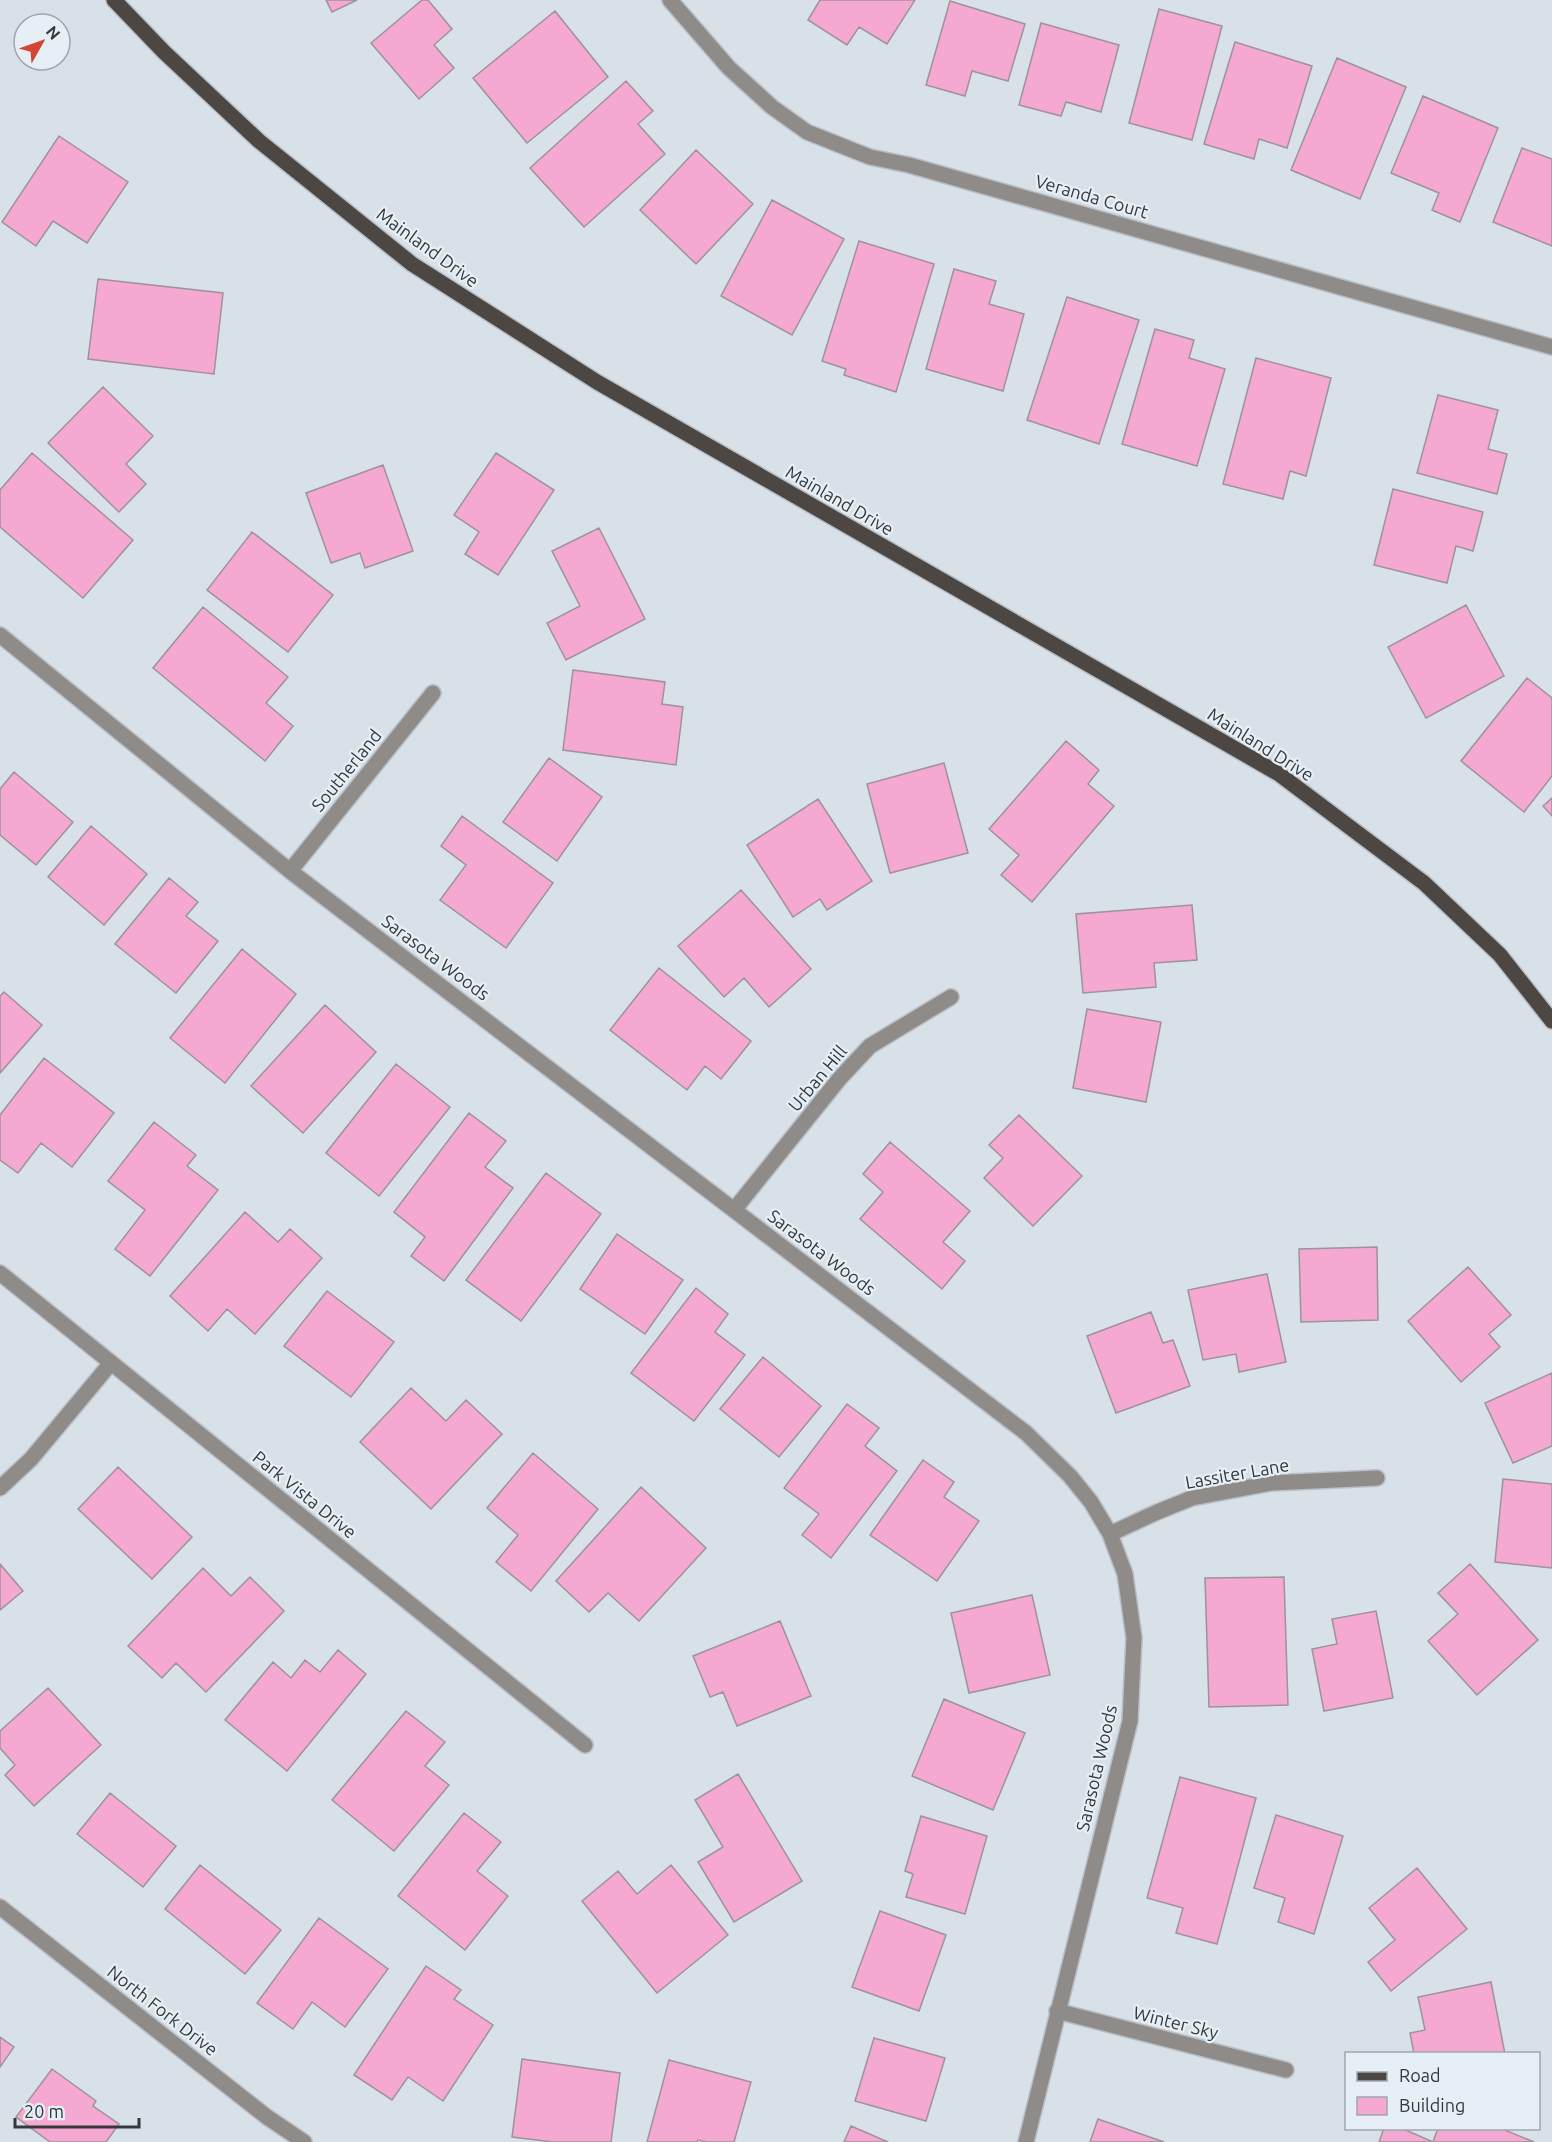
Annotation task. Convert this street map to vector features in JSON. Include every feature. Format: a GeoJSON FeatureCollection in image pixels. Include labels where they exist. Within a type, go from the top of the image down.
{"type":"FeatureCollection","features":[{"type":"Feature","properties":{"kind":"main road","name":"Mainland Drive"},"geometry":{"type":"LineString","coordinates":[[114,0],[164,52],[259,141],[412,264],[597,382],[1279,774],[1424,883],[1500,955],[1552,1021]]}},
{"type":"Feature","properties":{"kind":"street","name":"Veranda Court"},"geometry":{"type":"LineString","coordinates":[[670,0],[729,68],[772,107],[807,132],[870,157],[909,165],[1552,347]]}},
{"type":"Feature","properties":{"kind":"street","name":"Sarasota Woods"},"geometry":{"type":"LineString","coordinates":[[0,635],[290,871],[1026,1433],[1070,1476],[1091,1502],[1110,1534],[1125,1574],[1134,1638],[1130,1721],[1026,2142]]}},
{"type":"Feature","properties":{"kind":"street","name":"Southerland"},"geometry":{"type":"LineString","coordinates":[[290,871],[433,693]]}},
{"type":"Feature","properties":{"kind":"street","name":"Urban Hill"},"geometry":{"type":"LineString","coordinates":[[734,1210],[840,1078],[870,1046],[951,997]]}},
{"type":"Feature","properties":{"kind":"street","name":"Park Vista Drive"},"geometry":{"type":"LineString","coordinates":[[0,1273],[585,1745]]}},
{"type":"Feature","properties":{"kind":"street"},"geometry":{"type":"LineString","coordinates":[[0,1488],[31,1459],[111,1363]]}},
{"type":"Feature","properties":{"kind":"street","name":"Lassiter Lane"},"geometry":{"type":"LineString","coordinates":[[1110,1534],[1192,1498],[1271,1483],[1377,1478]]}},
{"type":"Feature","properties":{"kind":"street","name":"North Fork Drive"},"geometry":{"type":"LineString","coordinates":[[0,1907],[267,2117],[304,2142]]}},
{"type":"Feature","properties":{"kind":"street","name":"Winter Sky"},"geometry":{"type":"LineString","coordinates":[[1057,2011],[1286,2070]]}},
{"type":"Feature","properties":{"kind":"building"},"geometry":{"type":"Polygon","coordinates":[[[326,0],[357,0],[332,12],[326,0]]]}},
{"type":"Feature","properties":{"kind":"building"},"geometry":{"type":"Polygon","coordinates":[[[422,0],[428,0],[452,29],[434,45],[454,68],[419,99],[371,43],[422,0]]]}},
{"type":"Feature","properties":{"kind":"building"},"geometry":{"type":"Polygon","coordinates":[[[820,0],[915,0],[887,44],[859,27],[847,45],[808,20],[820,0]]]}},
{"type":"Feature","properties":{"kind":"building"},"geometry":{"type":"Polygon","coordinates":[[[950,1],[1025,24],[1008,81],[972,71],[965,96],[926,85],[950,1]]]}},
{"type":"Feature","properties":{"kind":"building"},"geometry":{"type":"Polygon","coordinates":[[[1159,9],[1222,26],[1192,140],[1129,123],[1159,9]]]}},
{"type":"Feature","properties":{"kind":"building"},"geometry":{"type":"Polygon","coordinates":[[[555,11],[608,77],[527,143],[473,78],[555,11]]]}},
{"type":"Feature","properties":{"kind":"building"},"geometry":{"type":"Polygon","coordinates":[[[1041,23],[1119,45],[1101,112],[1066,102],[1061,116],[1019,105],[1041,23]]]}},
{"type":"Feature","properties":{"kind":"building"},"geometry":{"type":"Polygon","coordinates":[[[1235,42],[1312,66],[1287,148],[1259,139],[1254,159],[1204,144],[1235,42]]]}},
{"type":"Feature","properties":{"kind":"building"},"geometry":{"type":"Polygon","coordinates":[[[1337,58],[1406,87],[1360,199],[1291,170],[1337,58]]]}},
{"type":"Feature","properties":{"kind":"building"},"geometry":{"type":"Polygon","coordinates":[[[626,81],[653,111],[638,124],[665,154],[584,227],[530,168],[626,81]]]}},
{"type":"Feature","properties":{"kind":"building"},"geometry":{"type":"Polygon","coordinates":[[[1423,96],[1498,128],[1460,222],[1432,210],[1439,193],[1391,173],[1423,96]]]}},
{"type":"Feature","properties":{"kind":"building"},"geometry":{"type":"Polygon","coordinates":[[[59,136],[128,182],[87,243],[53,221],[36,246],[2,222],[59,136]]]}},
{"type":"Feature","properties":{"kind":"building"},"geometry":{"type":"Polygon","coordinates":[[[1522,148],[1552,159],[1552,246],[1493,222],[1522,148]]]}},
{"type":"Feature","properties":{"kind":"building"},"geometry":{"type":"Polygon","coordinates":[[[696,150],[753,204],[696,264],[640,210],[696,150]]]}},
{"type":"Feature","properties":{"kind":"building"},"geometry":{"type":"Polygon","coordinates":[[[772,200],[844,239],[792,335],[721,296],[772,200]]]}},
{"type":"Feature","properties":{"kind":"building"},"geometry":{"type":"Polygon","coordinates":[[[859,241],[934,264],[896,392],[844,375],[846,369],[822,361],[859,241]]]}},
{"type":"Feature","properties":{"kind":"building"},"geometry":{"type":"Polygon","coordinates":[[[954,269],[996,281],[989,304],[1024,314],[1003,391],[926,369],[954,269]]]}},
{"type":"Feature","properties":{"kind":"building"},"geometry":{"type":"Polygon","coordinates":[[[98,279],[223,293],[214,374],[88,359],[98,279]]]}},
{"type":"Feature","properties":{"kind":"building"},"geometry":{"type":"Polygon","coordinates":[[[1067,297],[1139,320],[1099,444],[1027,420],[1067,297]]]}},
{"type":"Feature","properties":{"kind":"building"},"geometry":{"type":"Polygon","coordinates":[[[1155,329],[1194,340],[1189,358],[1225,369],[1197,466],[1122,444],[1155,329]]]}},
{"type":"Feature","properties":{"kind":"building"},"geometry":{"type":"Polygon","coordinates":[[[1256,358],[1331,378],[1306,476],[1290,471],[1283,499],[1223,484],[1256,358]]]}},
{"type":"Feature","properties":{"kind":"building"},"geometry":{"type":"Polygon","coordinates":[[[103,387],[153,436],[126,464],[146,484],[119,512],[48,443],[103,387]]]}},
{"type":"Feature","properties":{"kind":"building"},"geometry":{"type":"Polygon","coordinates":[[[1438,395],[1498,410],[1488,449],[1507,454],[1497,494],[1417,473],[1438,395]]]}},
{"type":"Feature","properties":{"kind":"building"},"geometry":{"type":"Polygon","coordinates":[[[32,453],[133,540],[83,598],[0,527],[0,490],[32,453]]]}},
{"type":"Feature","properties":{"kind":"building"},"geometry":{"type":"Polygon","coordinates":[[[496,453],[554,490],[498,575],[465,554],[479,532],[454,515],[496,453]]]}},
{"type":"Feature","properties":{"kind":"building"},"geometry":{"type":"Polygon","coordinates":[[[383,465],[413,551],[365,568],[360,553],[331,563],[306,493],[383,465]]]}},
{"type":"Feature","properties":{"kind":"building"},"geometry":{"type":"Polygon","coordinates":[[[1393,489],[1483,512],[1473,551],[1456,546],[1447,583],[1374,565],[1393,489]]]}},
{"type":"Feature","properties":{"kind":"building"},"geometry":{"type":"Polygon","coordinates":[[[599,528],[645,619],[566,660],[547,623],[580,606],[552,551],[599,528]]]}},
{"type":"Feature","properties":{"kind":"building"},"geometry":{"type":"Polygon","coordinates":[[[252,532],[333,595],[288,652],[207,590],[252,532]]]}},
{"type":"Feature","properties":{"kind":"building"},"geometry":{"type":"Polygon","coordinates":[[[1466,605],[1504,676],[1426,718],[1388,647],[1466,605]]]}},
{"type":"Feature","properties":{"kind":"building"},"geometry":{"type":"Polygon","coordinates":[[[203,607],[288,677],[266,703],[293,726],[265,761],[153,668],[203,607]]]}},
{"type":"Feature","properties":{"kind":"building"},"geometry":{"type":"Polygon","coordinates":[[[573,670],[665,682],[662,704],[683,707],[676,765],[563,750],[573,670]]]}},
{"type":"Feature","properties":{"kind":"building"},"geometry":{"type":"Polygon","coordinates":[[[1527,678],[1552,698],[1552,776],[1524,812],[1461,761],[1527,678]]]}},
{"type":"Feature","properties":{"kind":"building"},"geometry":{"type":"Polygon","coordinates":[[[1066,741],[1099,770],[1088,784],[1114,806],[1032,902],[1001,875],[1019,855],[989,829],[1066,741]]]}},
{"type":"Feature","properties":{"kind":"building"},"geometry":{"type":"Polygon","coordinates":[[[549,758],[602,797],[557,861],[503,822],[549,758]]]}},
{"type":"Feature","properties":{"kind":"building"},"geometry":{"type":"Polygon","coordinates":[[[944,763],[968,853],[890,873],[867,784],[944,763]]]}},
{"type":"Feature","properties":{"kind":"building"},"geometry":{"type":"Polygon","coordinates":[[[14,772],[73,822],[36,865],[0,835],[0,789],[14,772]]]}},
{"type":"Feature","properties":{"kind":"building"},"geometry":{"type":"Polygon","coordinates":[[[1552,798],[1552,816],[1543,806],[1552,798]]]}},
{"type":"Feature","properties":{"kind":"building"},"geometry":{"type":"Polygon","coordinates":[[[818,799],[872,881],[827,910],[820,899],[793,917],[747,845],[818,799]]]}},
{"type":"Feature","properties":{"kind":"building"},"geometry":{"type":"Polygon","coordinates":[[[462,816],[553,883],[506,948],[440,900],[466,865],[441,846],[462,816]]]}},
{"type":"Feature","properties":{"kind":"building"},"geometry":{"type":"Polygon","coordinates":[[[91,826],[147,874],[104,925],[48,877],[91,826]]]}},
{"type":"Feature","properties":{"kind":"building"},"geometry":{"type":"Polygon","coordinates":[[[169,878],[198,902],[186,916],[218,941],[176,993],[115,944],[169,878]]]}},
{"type":"Feature","properties":{"kind":"building"},"geometry":{"type":"Polygon","coordinates":[[[741,890],[811,969],[769,1007],[744,978],[724,997],[678,946],[741,890]]]}},
{"type":"Feature","properties":{"kind":"building"},"geometry":{"type":"Polygon","coordinates":[[[1192,905],[1197,960],[1154,963],[1156,987],[1083,993],[1076,914],[1192,905]]]}},
{"type":"Feature","properties":{"kind":"building"},"geometry":{"type":"Polygon","coordinates":[[[242,949],[296,994],[225,1083],[170,1038],[242,949]]]}},
{"type":"Feature","properties":{"kind":"building"},"geometry":{"type":"Polygon","coordinates":[[[659,968],[751,1041],[721,1079],[705,1066],[687,1090],[610,1030],[659,968]]]}},
{"type":"Feature","properties":{"kind":"building"},"geometry":{"type":"Polygon","coordinates":[[[4,992],[42,1025],[0,1073],[0,996],[4,992]]]}},
{"type":"Feature","properties":{"kind":"building"},"geometry":{"type":"Polygon","coordinates":[[[325,1005],[376,1052],[303,1133],[251,1086],[325,1005]]]}},
{"type":"Feature","properties":{"kind":"building"},"geometry":{"type":"Polygon","coordinates":[[[1087,1009],[1161,1022],[1146,1102],[1073,1088],[1087,1009]]]}},
{"type":"Feature","properties":{"kind":"building"},"geometry":{"type":"Polygon","coordinates":[[[44,1058],[114,1113],[72,1167],[41,1143],[18,1173],[0,1160],[0,1115],[44,1058]]]}},
{"type":"Feature","properties":{"kind":"building"},"geometry":{"type":"Polygon","coordinates":[[[396,1064],[450,1107],[379,1196],[326,1153],[396,1064]]]}},
{"type":"Feature","properties":{"kind":"building"},"geometry":{"type":"Polygon","coordinates":[[[469,1113],[506,1141],[485,1167],[513,1188],[444,1281],[411,1256],[425,1237],[394,1212],[469,1113]]]}},
{"type":"Feature","properties":{"kind":"building"},"geometry":{"type":"Polygon","coordinates":[[[1019,1115],[1082,1176],[1033,1226],[984,1178],[1003,1158],[989,1145],[1019,1115]]]}},
{"type":"Feature","properties":{"kind":"building"},"geometry":{"type":"Polygon","coordinates":[[[154,1122],[196,1155],[187,1166],[218,1190],[150,1276],[115,1249],[145,1210],[108,1181],[154,1122]]]}},
{"type":"Feature","properties":{"kind":"building"},"geometry":{"type":"Polygon","coordinates":[[[890,1142],[970,1211],[943,1242],[965,1261],[942,1289],[860,1219],[883,1192],[863,1174],[890,1142]]]}},
{"type":"Feature","properties":{"kind":"building"},"geometry":{"type":"Polygon","coordinates":[[[546,1173],[601,1214],[521,1321],[466,1280],[546,1173]]]}},
{"type":"Feature","properties":{"kind":"building"},"geometry":{"type":"Polygon","coordinates":[[[245,1212],[278,1242],[290,1229],[322,1258],[255,1334],[227,1309],[208,1331],[170,1296],[245,1212]]]}},
{"type":"Feature","properties":{"kind":"building"},"geometry":{"type":"Polygon","coordinates":[[[617,1234],[683,1280],[645,1334],[580,1289],[617,1234]]]}},
{"type":"Feature","properties":{"kind":"building"},"geometry":{"type":"Polygon","coordinates":[[[1377,1247],[1378,1320],[1301,1322],[1299,1249],[1377,1247]]]}},
{"type":"Feature","properties":{"kind":"building"},"geometry":{"type":"Polygon","coordinates":[[[1468,1267],[1511,1315],[1489,1334],[1500,1347],[1461,1382],[1408,1321],[1468,1267]]]}},
{"type":"Feature","properties":{"kind":"building"},"geometry":{"type":"Polygon","coordinates":[[[1267,1274],[1286,1362],[1239,1372],[1236,1354],[1203,1360],[1188,1290],[1267,1274]]]}},
{"type":"Feature","properties":{"kind":"building"},"geometry":{"type":"Polygon","coordinates":[[[696,1288],[728,1314],[715,1332],[745,1355],[694,1421],[631,1373],[696,1288]]]}},
{"type":"Feature","properties":{"kind":"building"},"geometry":{"type":"Polygon","coordinates":[[[327,1291],[394,1342],[351,1397],[284,1346],[327,1291]]]}},
{"type":"Feature","properties":{"kind":"building"},"geometry":{"type":"Polygon","coordinates":[[[1151,1312],[1163,1343],[1173,1340],[1190,1386],[1116,1413],[1087,1336],[1151,1312]]]}},
{"type":"Feature","properties":{"kind":"building"},"geometry":{"type":"Polygon","coordinates":[[[763,1357],[821,1406],[779,1457],[720,1409],[763,1357]]]}},
{"type":"Feature","properties":{"kind":"building"},"geometry":{"type":"Polygon","coordinates":[[[1552,1373],[1552,1446],[1513,1463],[1485,1403],[1552,1373]]]}},
{"type":"Feature","properties":{"kind":"building"},"geometry":{"type":"Polygon","coordinates":[[[411,1388],[446,1421],[466,1400],[502,1434],[431,1509],[360,1442],[411,1388]]]}},
{"type":"Feature","properties":{"kind":"building"},"geometry":{"type":"Polygon","coordinates":[[[847,1404],[879,1428],[865,1446],[897,1471],[831,1558],[802,1535],[819,1514],[784,1488],[847,1404]]]}},
{"type":"Feature","properties":{"kind":"building"},"geometry":{"type":"Polygon","coordinates":[[[533,1453],[598,1509],[531,1591],[496,1562],[518,1535],[487,1508],[533,1453]]]}},
{"type":"Feature","properties":{"kind":"building"},"geometry":{"type":"Polygon","coordinates":[[[923,1460],[954,1482],[944,1497],[979,1521],[937,1581],[870,1535],[923,1460]]]}},
{"type":"Feature","properties":{"kind":"building"},"geometry":{"type":"Polygon","coordinates":[[[118,1467],[192,1537],[152,1579],[78,1509],[118,1467]]]}},
{"type":"Feature","properties":{"kind":"building"},"geometry":{"type":"Polygon","coordinates":[[[1503,1479],[1552,1484],[1552,1568],[1495,1562],[1503,1479]]]}},
{"type":"Feature","properties":{"kind":"building"},"geometry":{"type":"Polygon","coordinates":[[[641,1487],[706,1548],[639,1621],[608,1593],[589,1612],[556,1581],[641,1487]]]}},
{"type":"Feature","properties":{"kind":"building"},"geometry":{"type":"Polygon","coordinates":[[[0,1564],[23,1591],[0,1610],[0,1564]]]}},
{"type":"Feature","properties":{"kind":"building"},"geometry":{"type":"Polygon","coordinates":[[[1470,1564],[1538,1640],[1477,1695],[1428,1641],[1458,1614],[1438,1593],[1470,1564]]]}},
{"type":"Feature","properties":{"kind":"building"},"geometry":{"type":"Polygon","coordinates":[[[203,1568],[231,1596],[250,1577],[284,1611],[206,1692],[176,1663],[162,1678],[128,1646],[203,1568]]]}},
{"type":"Feature","properties":{"kind":"building"},"geometry":{"type":"Polygon","coordinates":[[[1284,1577],[1288,1705],[1209,1707],[1205,1578],[1284,1577]]]}},
{"type":"Feature","properties":{"kind":"building"},"geometry":{"type":"Polygon","coordinates":[[[1032,1595],[1050,1675],[969,1693],[951,1613],[1032,1595]]]}},
{"type":"Feature","properties":{"kind":"building"},"geometry":{"type":"Polygon","coordinates":[[[1376,1611],[1393,1698],[1324,1711],[1312,1649],[1337,1644],[1332,1619],[1376,1611]]]}},
{"type":"Feature","properties":{"kind":"building"},"geometry":{"type":"Polygon","coordinates":[[[780,1621],[811,1696],[737,1726],[723,1692],[710,1697],[693,1656],[780,1621]]]}},
{"type":"Feature","properties":{"kind":"building"},"geometry":{"type":"Polygon","coordinates":[[[338,1650],[366,1674],[287,1771],[225,1720],[273,1662],[291,1678],[305,1660],[320,1672],[338,1650]]]}},
{"type":"Feature","properties":{"kind":"building"},"geometry":{"type":"Polygon","coordinates":[[[48,1688],[101,1745],[34,1806],[5,1775],[15,1765],[0,1748],[0,1731],[48,1688]]]}},
{"type":"Feature","properties":{"kind":"building"},"geometry":{"type":"Polygon","coordinates":[[[944,1699],[1025,1733],[993,1810],[912,1776],[944,1699]]]}},
{"type":"Feature","properties":{"kind":"building"},"geometry":{"type":"Polygon","coordinates":[[[406,1711],[445,1742],[425,1766],[449,1785],[394,1851],[332,1800],[406,1711]]]}},
{"type":"Feature","properties":{"kind":"building"},"geometry":{"type":"Polygon","coordinates":[[[738,1774],[802,1881],[734,1922],[698,1862],[723,1847],[695,1800],[738,1774]]]}},
{"type":"Feature","properties":{"kind":"building"},"geometry":{"type":"Polygon","coordinates":[[[1180,1777],[1256,1798],[1217,1944],[1176,1933],[1183,1908],[1147,1898],[1180,1777]]]}},
{"type":"Feature","properties":{"kind":"building"},"geometry":{"type":"Polygon","coordinates":[[[110,1793],[176,1846],[143,1887],[77,1834],[110,1793]]]}},
{"type":"Feature","properties":{"kind":"building"},"geometry":{"type":"Polygon","coordinates":[[[464,1813],[501,1842],[477,1871],[508,1896],[465,1950],[398,1896],[464,1813]]]}},
{"type":"Feature","properties":{"kind":"building"},"geometry":{"type":"Polygon","coordinates":[[[1276,1815],[1343,1836],[1314,1934],[1278,1922],[1285,1898],[1254,1888],[1276,1815]]]}},
{"type":"Feature","properties":{"kind":"building"},"geometry":{"type":"Polygon","coordinates":[[[921,1816],[987,1836],[965,1914],[906,1897],[913,1874],[905,1871],[921,1816]]]}},
{"type":"Feature","properties":{"kind":"building"},"geometry":{"type":"Polygon","coordinates":[[[200,1865],[281,1930],[245,1974],[165,1909],[200,1865]]]}},
{"type":"Feature","properties":{"kind":"building"},"geometry":{"type":"Polygon","coordinates":[[[671,1865],[728,1935],[657,1993],[582,1901],[618,1871],[637,1894],[671,1865]]]}},
{"type":"Feature","properties":{"kind":"building"},"geometry":{"type":"Polygon","coordinates":[[[1417,1868],[1467,1929],[1391,1991],[1368,1962],[1395,1940],[1369,1908],[1417,1868]]]}},
{"type":"Feature","properties":{"kind":"building"},"geometry":{"type":"Polygon","coordinates":[[[880,1911],[946,1935],[919,2011],[852,1987],[880,1911]]]}},
{"type":"Feature","properties":{"kind":"building"},"geometry":{"type":"Polygon","coordinates":[[[319,1918],[388,1969],[345,2027],[312,2002],[293,2029],[257,2003],[319,1918]]]}},
{"type":"Feature","properties":{"kind":"building"},"geometry":{"type":"Polygon","coordinates":[[[426,1966],[461,1990],[454,1999],[493,2025],[443,2101],[408,2077],[392,2100],[354,2075],[426,1966]]]}},
{"type":"Feature","properties":{"kind":"building"},"geometry":{"type":"Polygon","coordinates":[[[1491,1982],[1505,2052],[1414,2052],[1410,2033],[1425,2030],[1418,1997],[1491,1982]]]}},
{"type":"Feature","properties":{"kind":"building"},"geometry":{"type":"Polygon","coordinates":[[[0,2037],[14,2047],[0,2067],[0,2037]]]}},
{"type":"Feature","properties":{"kind":"building"},"geometry":{"type":"Polygon","coordinates":[[[874,2038],[945,2058],[926,2121],[855,2101],[874,2038]]]}},
{"type":"Feature","properties":{"kind":"building"},"geometry":{"type":"Polygon","coordinates":[[[522,2059],[620,2073],[611,2142],[553,2142],[512,2137],[522,2059]]]}},
{"type":"Feature","properties":{"kind":"building"},"geometry":{"type":"Polygon","coordinates":[[[669,2060],[751,2082],[734,2142],[698,2140],[697,2142],[647,2142],[669,2060]]]}},
{"type":"Feature","properties":{"kind":"building"},"geometry":{"type":"Polygon","coordinates":[[[52,2069],[96,2101],[93,2106],[119,2124],[106,2142],[50,2142],[16,2117],[52,2069]]]}},
{"type":"Feature","properties":{"kind":"building"},"geometry":{"type":"Polygon","coordinates":[[[1098,2119],[1164,2142],[1090,2142],[1098,2119]]]}},
{"type":"Feature","properties":{"kind":"building"},"geometry":{"type":"Polygon","coordinates":[[[851,2126],[888,2142],[844,2142],[851,2126]]]}},
{"type":"Feature","properties":{"kind":"building"},"geometry":{"type":"Polygon","coordinates":[[[1383,2130],[1406,2130],[1433,2142],[1379,2142],[1383,2130]]]}},
{"type":"Feature","properties":{"kind":"building"},"geometry":{"type":"Polygon","coordinates":[[[1437,2130],[1505,2130],[1534,2142],[1433,2142],[1437,2130]]]}}]}
